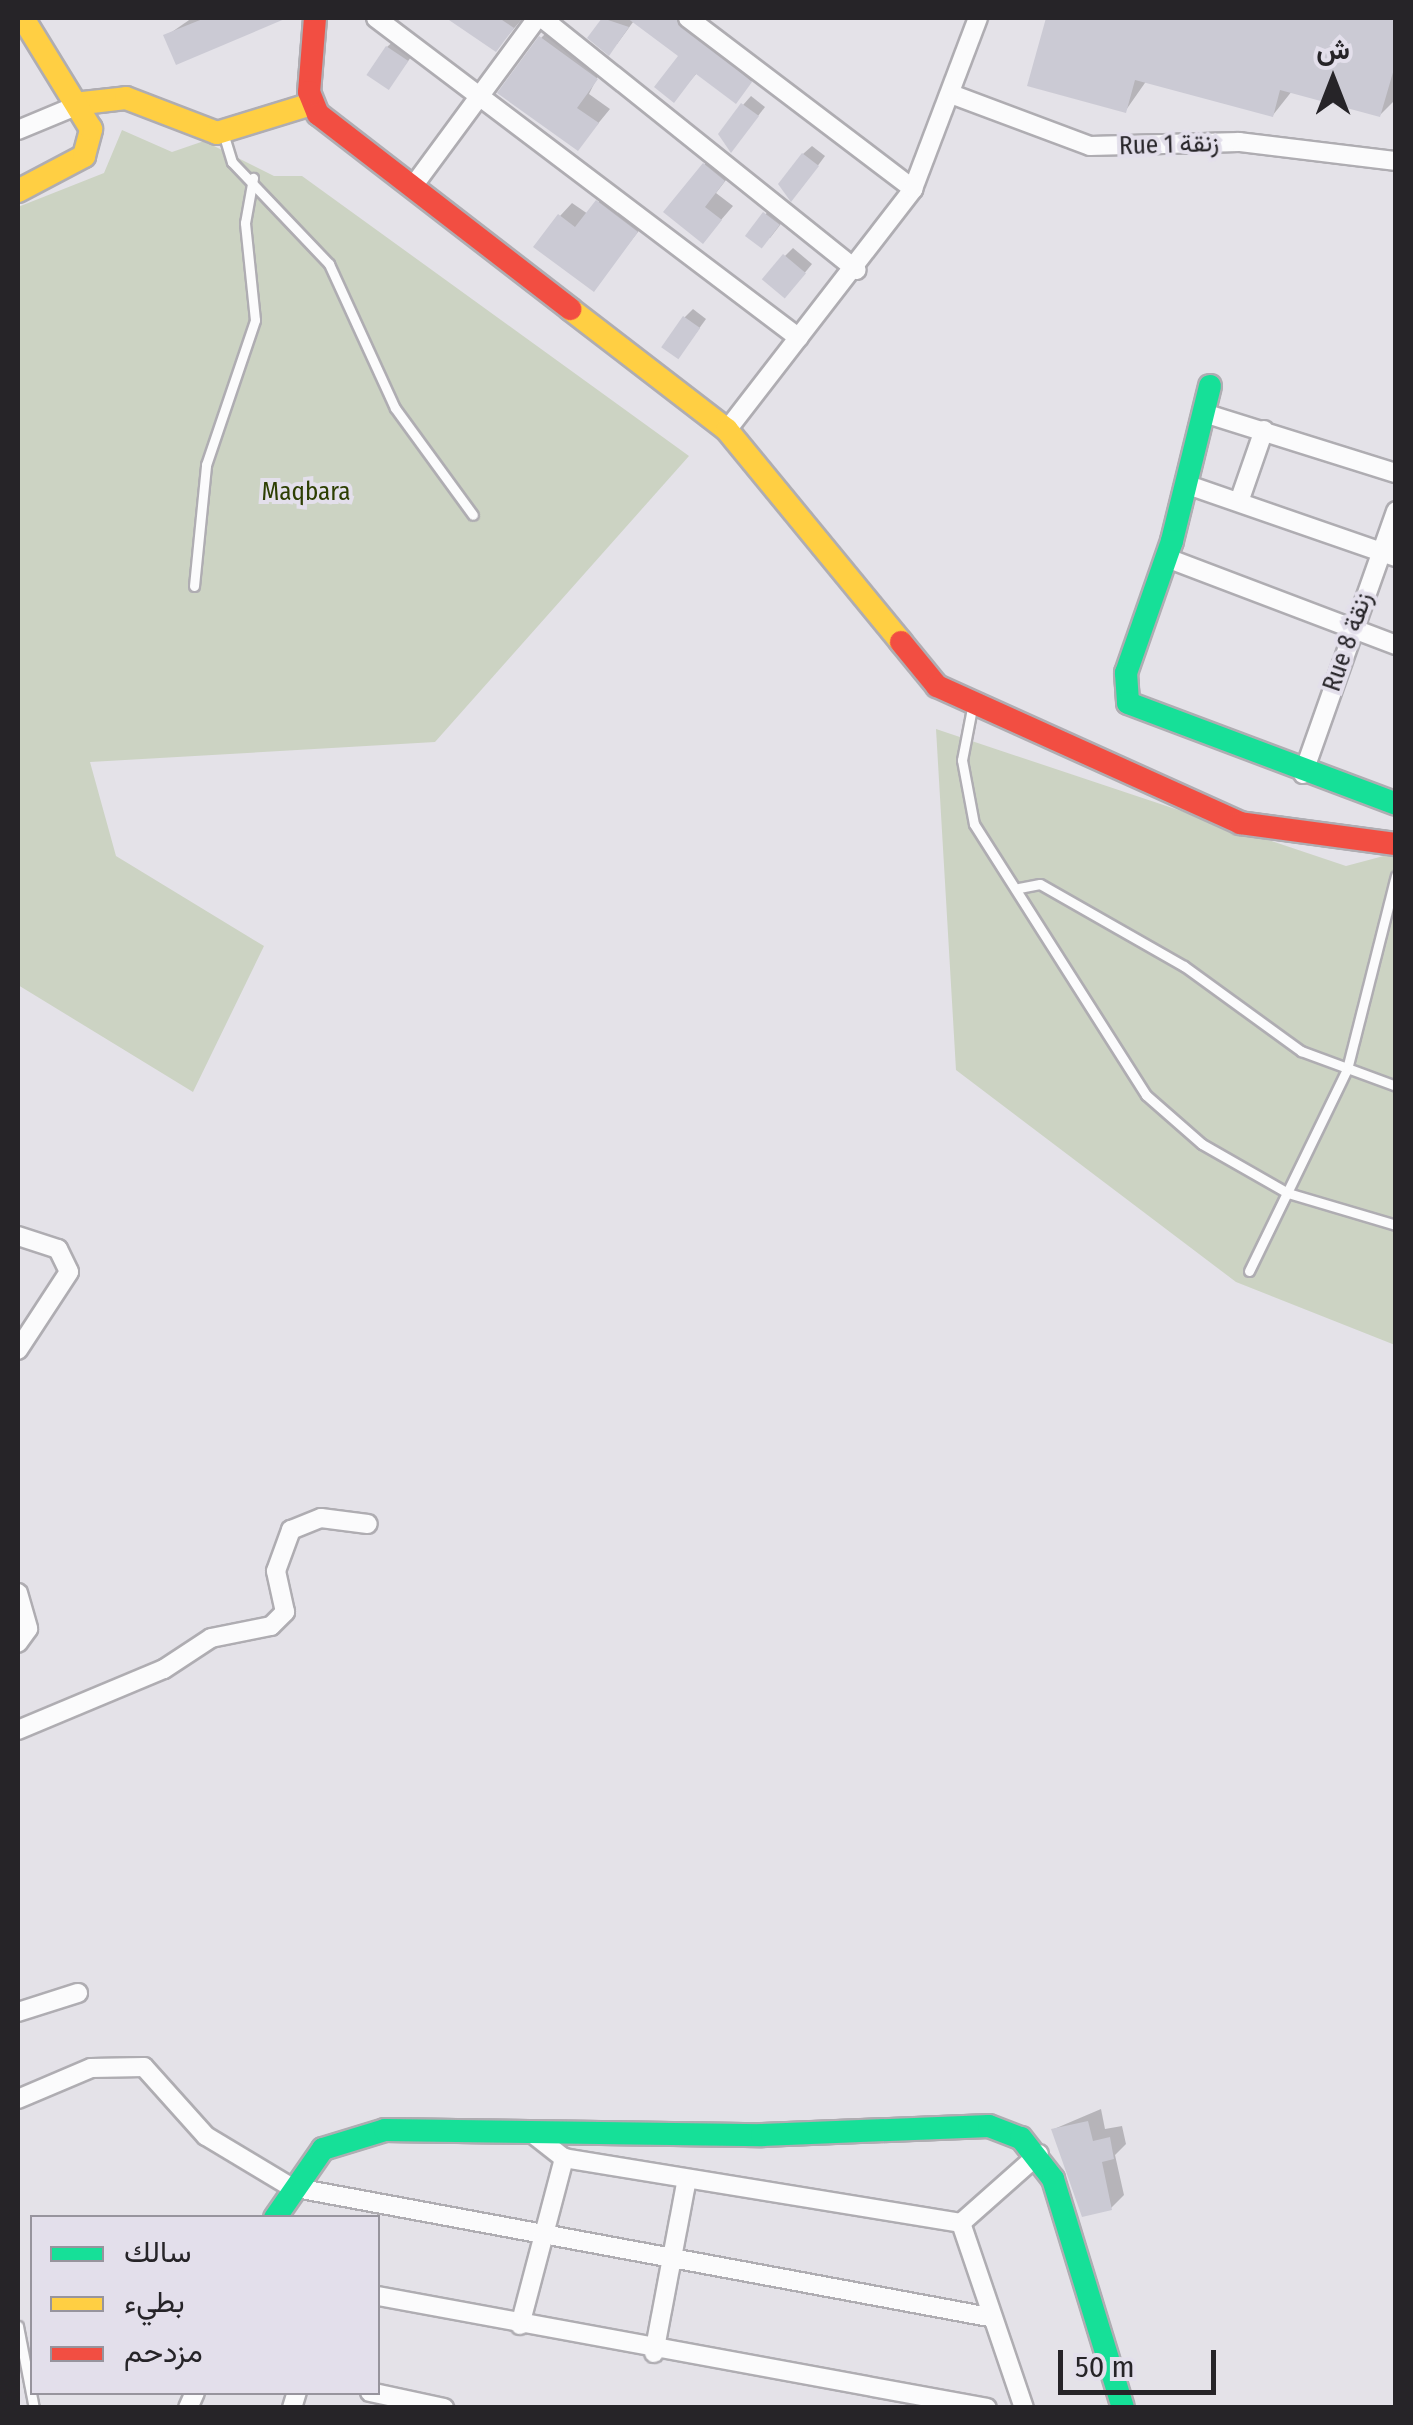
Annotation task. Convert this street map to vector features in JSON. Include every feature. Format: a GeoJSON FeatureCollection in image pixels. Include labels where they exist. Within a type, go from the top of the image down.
{"type":"FeatureCollection","features":[{"type":"Feature","properties":{"kind":"street"},"geometry":{"type":"LineString","coordinates":[[18,191],[84,156],[91,129],[83,103],[23,18]]}},
{"type":"Feature","properties":{"kind":"street"},"geometry":{"type":"LineString","coordinates":[[311,104],[314,18]]}},
{"type":"Feature","properties":{"kind":"street"},"geometry":{"type":"LineString","coordinates":[[376,18],[799,338]]}},
{"type":"Feature","properties":{"kind":"street"},"geometry":{"type":"LineString","coordinates":[[414,185],[539,18],[856,270]]}},
{"type":"Feature","properties":{"kind":"street"},"geometry":{"type":"LineString","coordinates":[[688,18],[913,189]]}},
{"type":"Feature","properties":{"kind":"street"},"geometry":{"type":"LineString","coordinates":[[727,430],[856,270],[913,189],[978,18]]}},
{"type":"Feature","properties":{"kind":"street","name":"Rue 1 زنقة"},"geometry":{"type":"LineString","coordinates":[[950,94],[1090,146],[1239,142],[1396,161]]}},
{"type":"Feature","properties":{"kind":"street"},"geometry":{"type":"LineString","coordinates":[[18,130],[83,103],[126,98],[224,133],[311,104]]}},
{"type":"Feature","properties":{"kind":"street"},"geometry":{"type":"LineString","coordinates":[[311,104],[727,430],[904,657],[972,708],[1251,827],[1396,844]]}},
{"type":"Feature","properties":{"kind":"street"},"geometry":{"type":"LineString","coordinates":[[1210,386],[1167,558],[1126,672],[1128,704],[1303,774],[1396,804]]}},
{"type":"Feature","properties":{"kind":"street"},"geometry":{"type":"LineString","coordinates":[[1204,413],[1396,473]]}},
{"type":"Feature","properties":{"kind":"street"},"geometry":{"type":"LineString","coordinates":[[1240,499],[1264,430]]}},
{"type":"Feature","properties":{"kind":"street"},"geometry":{"type":"LineString","coordinates":[[1188,485],[1240,499],[1388,554]]}},
{"type":"Feature","properties":{"kind":"street","name":"Rue 8 زنقة"},"geometry":{"type":"LineString","coordinates":[[1303,774],[1354,629],[1388,554],[1396,511]]}},
{"type":"Feature","properties":{"kind":"street"},"geometry":{"type":"LineString","coordinates":[[1167,558],[1396,645]]}},
{"type":"Feature","properties":{"kind":"street"},"geometry":{"type":"LineString","coordinates":[[18,1236],[58,1249],[69,1272],[18,1350]]}},
{"type":"Feature","properties":{"kind":"street"},"geometry":{"type":"LineString","coordinates":[[18,1730],[164,1669],[210,1638],[272,1626],[286,1612],[276,1572],[291,1530],[321,1518],[368,1524]]}},
{"type":"Feature","properties":{"kind":"street"},"geometry":{"type":"LineString","coordinates":[[18,1593],[28,1628],[18,1643]]}},
{"type":"Feature","properties":{"kind":"street"},"geometry":{"type":"LineString","coordinates":[[18,2012],[78,1993]]}},
{"type":"Feature","properties":{"kind":"street"},"geometry":{"type":"LineString","coordinates":[[18,2100],[91,2068],[144,2066],[206,2136],[291,2187],[672,2262],[988,2318]]}},
{"type":"Feature","properties":{"kind":"street"},"geometry":{"type":"LineString","coordinates":[[277,2215],[291,2187],[323,2149],[360,2134],[970,2125],[1006,2130],[1039,2154],[1123,2408]]}},
{"type":"Feature","properties":{"kind":"street"},"geometry":{"type":"LineString","coordinates":[[533,2134],[564,2158],[961,2223]]}},
{"type":"Feature","properties":{"kind":"street"},"geometry":{"type":"LineString","coordinates":[[961,2223],[1039,2154]]}},
{"type":"Feature","properties":{"kind":"street"},"geometry":{"type":"LineString","coordinates":[[520,2325],[564,2158]]}},
{"type":"Feature","properties":{"kind":"street"},"geometry":{"type":"LineString","coordinates":[[654,2353],[687,2178]]}},
{"type":"Feature","properties":{"kind":"street"},"geometry":{"type":"LineString","coordinates":[[961,2223],[988,2318],[1024,2408]]}},
{"type":"Feature","properties":{"kind":"street"},"geometry":{"type":"LineString","coordinates":[[380,2296],[654,2353],[987,2408]]}},
{"type":"Feature","properties":{"kind":"street"},"geometry":{"type":"LineString","coordinates":[[380,2394],[444,2408]]}},
{"type":"Feature","properties":{"kind":"lane"},"geometry":{"type":"LineString","coordinates":[[224,133],[232,162],[252,178],[330,264],[395,408],[473,516]]}},
{"type":"Feature","properties":{"kind":"lane"},"geometry":{"type":"LineString","coordinates":[[194,586],[206,465],[255,320],[244,222],[252,178]]}},
{"type":"Feature","properties":{"kind":"lane"},"geometry":{"type":"LineString","coordinates":[[972,708],[964,795],[1146,1095],[1202,1144],[1288,1193],[1396,1224]]}},
{"type":"Feature","properties":{"kind":"lane"},"geometry":{"type":"LineString","coordinates":[[1249,1271],[1347,1069],[1396,876]]}},
{"type":"Feature","properties":{"kind":"lane"},"geometry":{"type":"LineString","coordinates":[[1020,888],[1040,884],[1184,966],[1249,1020],[1347,1069],[1396,1086]]}},
{"type":"Feature","properties":{"kind":"lane"},"geometry":{"type":"LineString","coordinates":[[18,2326],[30,2388]]}},
{"type":"Feature","properties":{"kind":"green space","name":"Maqbara"},"geometry":{"type":"Polygon","coordinates":[[[122,130],[172,152],[204,141],[274,176],[302,176],[689,456],[435,742],[90,762],[116,856],[264,946],[193,1092],[18,985],[18,207],[104,173],[122,130]]]}},
{"type":"Feature","properties":{"kind":"green space"},"geometry":{"type":"Polygon","coordinates":[[[936,729],[1346,866],[1395,853],[1395,1345],[1236,1282],[956,1070],[936,729]]]}},
{"type":"Feature","properties":{"kind":"building"},"geometry":{"type":"Polygon","coordinates":[[[205,18],[287,18],[176,65],[163,35],[205,18]]]}},
{"type":"Feature","properties":{"kind":"building"},"geometry":{"type":"Polygon","coordinates":[[[446,18],[499,18],[514,28],[496,52],[446,18]]]}},
{"type":"Feature","properties":{"kind":"building"},"geometry":{"type":"Polygon","coordinates":[[[602,18],[629,27],[609,56],[587,38],[602,18]]]}},
{"type":"Feature","properties":{"kind":"building"},"geometry":{"type":"Polygon","coordinates":[[[627,18],[676,18],[752,82],[736,104],[696,74],[674,103],[654,87],[678,56],[627,18]]]}},
{"type":"Feature","properties":{"kind":"building"},"geometry":{"type":"Polygon","coordinates":[[[1046,18],[1396,18],[1396,62],[1380,117],[1280,90],[1273,117],[1135,80],[1126,113],[1027,86],[1046,18]]]}},
{"type":"Feature","properties":{"kind":"building"},"geometry":{"type":"Polygon","coordinates":[[[539,36],[598,79],[577,108],[599,123],[578,151],[497,93],[539,36]]]}},
{"type":"Feature","properties":{"kind":"building"},"geometry":{"type":"Polygon","coordinates":[[[386,46],[408,61],[389,90],[366,75],[386,46]]]}},
{"type":"Feature","properties":{"kind":"building"},"geometry":{"type":"Polygon","coordinates":[[[741,103],[759,116],[731,153],[718,134],[741,103]]]}},
{"type":"Feature","properties":{"kind":"building"},"geometry":{"type":"Polygon","coordinates":[[[802,153],[819,166],[791,202],[778,184],[802,153]]]}},
{"type":"Feature","properties":{"kind":"building"},"geometry":{"type":"Polygon","coordinates":[[[703,163],[725,181],[705,207],[722,220],[703,244],[663,212],[703,163]]]}},
{"type":"Feature","properties":{"kind":"building"},"geometry":{"type":"Polygon","coordinates":[[[596,200],[638,232],[594,292],[533,247],[558,214],[575,227],[596,200]]]}},
{"type":"Feature","properties":{"kind":"building"},"geometry":{"type":"Polygon","coordinates":[[[763,212],[780,225],[762,249],[745,236],[763,212]]]}},
{"type":"Feature","properties":{"kind":"building"},"geometry":{"type":"Polygon","coordinates":[[[783,254],[806,273],[785,299],[762,279],[783,254]]]}},
{"type":"Feature","properties":{"kind":"building"},"geometry":{"type":"Polygon","coordinates":[[[683,316],[700,328],[678,359],[661,347],[683,316]]]}},
{"type":"Feature","properties":{"kind":"building"},"geometry":{"type":"Polygon","coordinates":[[[1088,2121],[1093,2141],[1110,2137],[1114,2159],[1102,2162],[1112,2210],[1082,2217],[1051,2129],[1088,2121]]]}},
{"type":"Feature","properties":{"kind":"traffic: fast"},"geometry":{"type":"LineString","coordinates":[[1210,386],[1172,541],[1126,673],[1128,703],[1396,804]]}},
{"type":"Feature","properties":{"kind":"traffic: fast"},"geometry":{"type":"LineString","coordinates":[[277,2215],[323,2149],[385,2130],[762,2135],[989,2126],[1021,2138],[1053,2179],[1123,2408]]}},
{"type":"Feature","properties":{"kind":"traffic: slow"},"geometry":{"type":"LineString","coordinates":[[18,191],[84,156],[91,129],[23,18]]}},
{"type":"Feature","properties":{"kind":"traffic: slow"},"geometry":{"type":"LineString","coordinates":[[83,103],[126,98],[217,133],[311,104]]}},
{"type":"Feature","properties":{"kind":"traffic: slow"},"geometry":{"type":"LineString","coordinates":[[570,309],[727,430],[901,642]]}},
{"type":"Feature","properties":{"kind":"traffic: jam"},"geometry":{"type":"LineString","coordinates":[[315,18],[309,92],[318,114],[570,309]]}},
{"type":"Feature","properties":{"kind":"traffic: jam"},"geometry":{"type":"LineString","coordinates":[[901,642],[937,686],[1240,823],[1396,844]]}}]}
